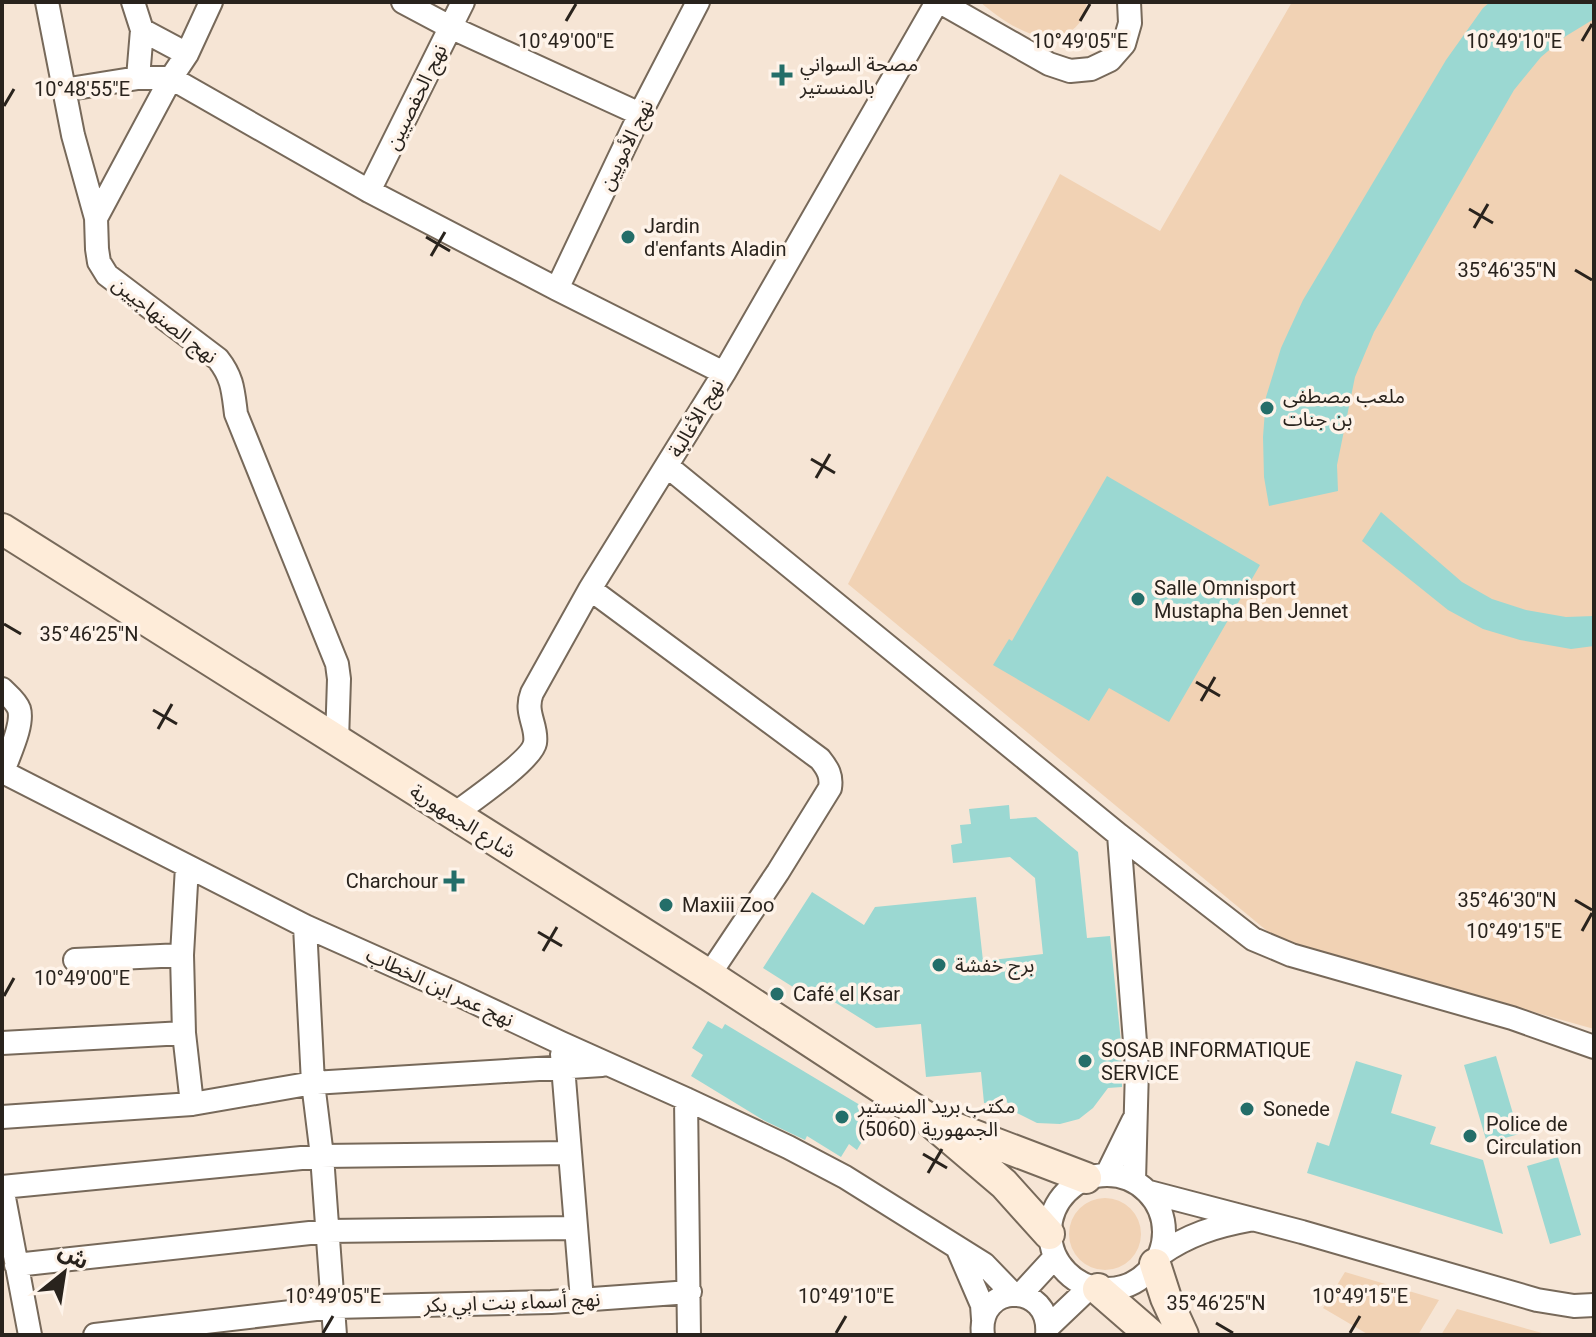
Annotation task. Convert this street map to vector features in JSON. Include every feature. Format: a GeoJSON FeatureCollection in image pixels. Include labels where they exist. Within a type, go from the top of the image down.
{"type":"FeatureCollection","features":[{"type":"Feature","properties":{"kind":"main road","name":"شارع الجمهورية"},"geometry":{"type":"LineString","coordinates":[[2,529],[709,975],[923,1115],[1004,1184],[1052,1246]]}},
{"type":"Feature","properties":{"kind":"main road","name":"شارع الجمهورية"},"geometry":{"type":"LineString","coordinates":[[923,1115],[1096,1176]]}},
{"type":"Feature","properties":{"kind":"main road"},"geometry":{"type":"LineString","coordinates":[[1158,1259],[1166,1298],[1183,1335]]}},
{"type":"Feature","properties":{"kind":"main road"},"geometry":{"type":"LineString","coordinates":[[1094,1288],[1151,1335]]}},
{"type":"Feature","properties":{"kind":"street","name":"نهج الصنهاجيين"},"geometry":{"type":"LineString","coordinates":[[47,2],[73,135],[96,218],[99,262],[107,275],[218,359],[228,371],[236,414],[339,670],[337,741]]}},
{"type":"Feature","properties":{"kind":"street"},"geometry":{"type":"LineString","coordinates":[[133,2],[142,30],[138,78]]}},
{"type":"Feature","properties":{"kind":"street"},"geometry":{"type":"LineString","coordinates":[[96,218],[187,54],[211,2]]}},
{"type":"Feature","properties":{"kind":"street"},"geometry":{"type":"LineString","coordinates":[[403,2],[450,27],[640,114]]}},
{"type":"Feature","properties":{"kind":"street","name":"نهج الحفصيين"},"geometry":{"type":"LineString","coordinates":[[369,191],[463,2]]}},
{"type":"Feature","properties":{"kind":"street","name":"نهج الأمويين"},"geometry":{"type":"LineString","coordinates":[[557,289],[640,114],[698,2]]}},
{"type":"Feature","properties":{"kind":"street"},"geometry":{"type":"LineString","coordinates":[[939,2],[1049,64],[1070,71],[1091,69],[1110,60],[1124,44],[1130,23],[1129,2]]}},
{"type":"Feature","properties":{"kind":"street","name":"نهج الأغالبة"},"geometry":{"type":"LineString","coordinates":[[453,815],[501,779],[532,749],[535,740],[529,702],[590,589],[724,373],[939,2]]}},
{"type":"Feature","properties":{"kind":"street"},"geometry":{"type":"LineString","coordinates":[[142,30],[187,54]]}},
{"type":"Feature","properties":{"kind":"street"},"geometry":{"type":"LineString","coordinates":[[63,90],[138,78],[171,78],[369,191],[724,373]]}},
{"type":"Feature","properties":{"kind":"street"},"geometry":{"type":"LineString","coordinates":[[667,466],[1119,835],[1253,939],[1356,975],[1512,1018],[1594,1047]]}},
{"type":"Feature","properties":{"kind":"street"},"geometry":{"type":"LineString","coordinates":[[590,589],[820,759],[831,779],[830,788],[778,872],[709,975]]}},
{"type":"Feature","properties":{"kind":"street","name":"نهج عمر ابن الخطاب"},"geometry":{"type":"LineString","coordinates":[[2,689],[19,709],[19,724],[2,773],[305,926],[686,1099],[822,1165],[984,1264],[1018,1294],[1043,1310],[1047,1331]]}},
{"type":"Feature","properties":{"kind":"street"},"geometry":{"type":"LineString","coordinates":[[1119,835],[1137,1068],[1141,1186],[1159,1206],[1164,1224],[1164,1242],[1158,1259]]}},
{"type":"Feature","properties":{"kind":"street"},"geometry":{"type":"LineString","coordinates":[[187,866],[182,955],[184,1033],[192,1104]]}},
{"type":"Feature","properties":{"kind":"street"},"geometry":{"type":"LineString","coordinates":[[305,926],[313,1083],[322,1156],[335,1335]]}},
{"type":"Feature","properties":{"kind":"street"},"geometry":{"type":"LineString","coordinates":[[75,960],[182,955]]}},
{"type":"Feature","properties":{"kind":"street"},"geometry":{"type":"LineString","coordinates":[[2,1043],[184,1033]]}},
{"type":"Feature","properties":{"kind":"street"},"geometry":{"type":"LineString","coordinates":[[561,1043],[582,1300]]}},
{"type":"Feature","properties":{"kind":"street"},"geometry":{"type":"LineString","coordinates":[[2,1117],[192,1104],[313,1083],[608,1064]]}},
{"type":"Feature","properties":{"kind":"street"},"geometry":{"type":"LineString","coordinates":[[686,1099],[689,1335]]}},
{"type":"Feature","properties":{"kind":"street"},"geometry":{"type":"LineString","coordinates":[[1096,1176],[1137,1112]]}},
{"type":"Feature","properties":{"kind":"street"},"geometry":{"type":"LineString","coordinates":[[30,1335],[2,1187],[322,1156],[570,1153]]}},
{"type":"Feature","properties":{"kind":"street"},"geometry":{"type":"LineString","coordinates":[[1254,1219],[1204,1230],[1179,1241],[1144,1276],[1130,1285],[1115,1289],[1094,1288],[1076,1280],[1064,1270],[1052,1246],[1051,1216],[1058,1200],[1070,1187],[1096,1176],[1121,1176],[1141,1186],[1537,1300],[1574,1306],[1594,1305]]}},
{"type":"Feature","properties":{"kind":"street"},"geometry":{"type":"LineString","coordinates":[[16,1265],[328,1231],[576,1228]]}},
{"type":"Feature","properties":{"kind":"street"},"geometry":{"type":"LineString","coordinates":[[983,1327],[986,1311],[995,1301],[1018,1294],[1052,1246]]}},
{"type":"Feature","properties":{"kind":"street"},"geometry":{"type":"LineString","coordinates":[[957,1247],[982,1305],[983,1327]]}},
{"type":"Feature","properties":{"kind":"street"},"geometry":{"type":"LineString","coordinates":[[1047,1331],[1094,1288]]}},
{"type":"Feature","properties":{"kind":"street","name":"نهج أسماء بنت ابي بكر"},"geometry":{"type":"LineString","coordinates":[[95,1335],[333,1307],[551,1302],[690,1292]]}},
{"type":"Feature","properties":{"kind":"shaded area"},"geometry":{"type":"Polygon","coordinates":[[[980,2],[1087,2],[1079,24],[1067,33],[1045,37],[1021,30],[980,2]]]}},
{"type":"Feature","properties":{"kind":"shaded area","name":"ملعب مصطفى بن جنات"},"geometry":{"type":"Polygon","coordinates":[[[1292,2],[1594,2],[1594,1029],[1278,940],[848,584],[1060,174],[1160,231],[1292,2]]]}},
{"type":"Feature","properties":{"kind":"shaded area"},"geometry":{"type":"Polygon","coordinates":[[[1105,1198],[1125,1204],[1135,1214],[1141,1234],[1135,1254],[1125,1264],[1105,1270],[1085,1264],[1075,1254],[1069,1234],[1075,1214],[1085,1204],[1105,1198]]]}},
{"type":"Feature","properties":{"kind":"shaded area"},"geometry":{"type":"Polygon","coordinates":[[[1345,1272],[1439,1300],[1418,1335],[1369,1335],[1323,1308],[1345,1272]]]}},
{"type":"Feature","properties":{"kind":"shaded area"},"geometry":{"type":"Polygon","coordinates":[[[1457,1309],[1549,1335],[1441,1335],[1457,1309]]]}},
{"type":"Feature","properties":{"kind":"building"},"geometry":{"type":"Polygon","coordinates":[[[1490,2],[1594,2],[1594,19],[1566,36],[1541,57],[1514,90],[1374,332],[1355,377],[1337,465],[1338,491],[1269,506],[1264,477],[1266,397],[1281,348],[1303,300],[1446,60],[1490,2]]]}},
{"type":"Feature","properties":{"kind":"building","name":"Salle Omnisport Mustapha Ben Jennet"},"geometry":{"type":"Polygon","coordinates":[[[1107,476],[1260,565],[1169,722],[1109,688],[1089,721],[993,665],[1009,639],[1012,641],[1107,476]]]}},
{"type":"Feature","properties":{"kind":"building"},"geometry":{"type":"Polygon","coordinates":[[[1381,512],[1462,582],[1492,599],[1526,610],[1566,617],[1594,616],[1594,646],[1571,649],[1520,640],[1483,629],[1448,610],[1362,541],[1381,512]]]}},
{"type":"Feature","properties":{"kind":"building","name":"برج خفشة"},"geometry":{"type":"Polygon","coordinates":[[[1009,805],[1010,819],[1036,817],[1078,852],[1087,938],[1110,936],[1121,1042],[1122,1087],[1108,1088],[1093,1108],[1079,1119],[1060,1124],[1037,1123],[1017,1113],[1006,1101],[984,1103],[981,1072],[926,1077],[921,1024],[876,1028],[820,993],[815,1001],[763,968],[812,892],[864,925],[875,907],[976,897],[983,961],[1043,954],[1035,878],[1010,857],[953,863],[951,845],[962,843],[960,825],[971,824],[969,809],[1009,805]]]}},
{"type":"Feature","properties":{"kind":"building"},"geometry":{"type":"Polygon","coordinates":[[[708,1021],[722,1029],[725,1024],[870,1111],[863,1124],[870,1128],[857,1150],[849,1144],[841,1157],[807,1136],[805,1140],[765,1121],[691,1076],[703,1055],[692,1048],[708,1021]]]}},
{"type":"Feature","properties":{"kind":"building"},"geometry":{"type":"Polygon","coordinates":[[[1496,1056],[1519,1134],[1487,1143],[1464,1065],[1496,1056]]]}},
{"type":"Feature","properties":{"kind":"building"},"geometry":{"type":"Polygon","coordinates":[[[1356,1061],[1402,1075],[1391,1113],[1436,1127],[1430,1144],[1483,1160],[1503,1234],[1307,1173],[1317,1142],[1329,1146],[1356,1061]]]}},
{"type":"Feature","properties":{"kind":"building"},"geometry":{"type":"Polygon","coordinates":[[[1558,1157],[1581,1235],[1550,1244],[1527,1166],[1558,1157]]]}},
{"type":"Feature","properties":{"kind":"place","name":"مصحة السواني بالمنستير"},"geometry":{"type":"Point","coordinates":[782,75]}},
{"type":"Feature","properties":{"kind":"place","name":"Jardin d'enfants Aladin"},"geometry":{"type":"Point","coordinates":[628,237]}},
{"type":"Feature","properties":{"kind":"place","name":"ملعب مصطفى بن جنات"},"geometry":{"type":"Point","coordinates":[1267,408]}},
{"type":"Feature","properties":{"kind":"place","name":"Salle Omnisport Mustapha Ben Jennet"},"geometry":{"type":"Point","coordinates":[1138,599]}},
{"type":"Feature","properties":{"kind":"place","name":"Charchour"},"geometry":{"type":"Point","coordinates":[454,881]}},
{"type":"Feature","properties":{"kind":"place","name":"Maxiii Zoo"},"geometry":{"type":"Point","coordinates":[666,905]}},
{"type":"Feature","properties":{"kind":"place","name":"برج خفشة"},"geometry":{"type":"Point","coordinates":[939,965]}},
{"type":"Feature","properties":{"kind":"place","name":"Café el Ksar"},"geometry":{"type":"Point","coordinates":[777,994]}},
{"type":"Feature","properties":{"kind":"place","name":"SOSAB INFORMATIQUE SERVICE"},"geometry":{"type":"Point","coordinates":[1085,1061]}},
{"type":"Feature","properties":{"kind":"place","name":"Sonede"},"geometry":{"type":"Point","coordinates":[1247,1109]}},
{"type":"Feature","properties":{"kind":"place","name":"مكتب بريد المنستير الجمهورية (5060)"},"geometry":{"type":"Point","coordinates":[842,1117]}},
{"type":"Feature","properties":{"kind":"place","name":"Police de Circulation"},"geometry":{"type":"Point","coordinates":[1470,1136]}}]}
